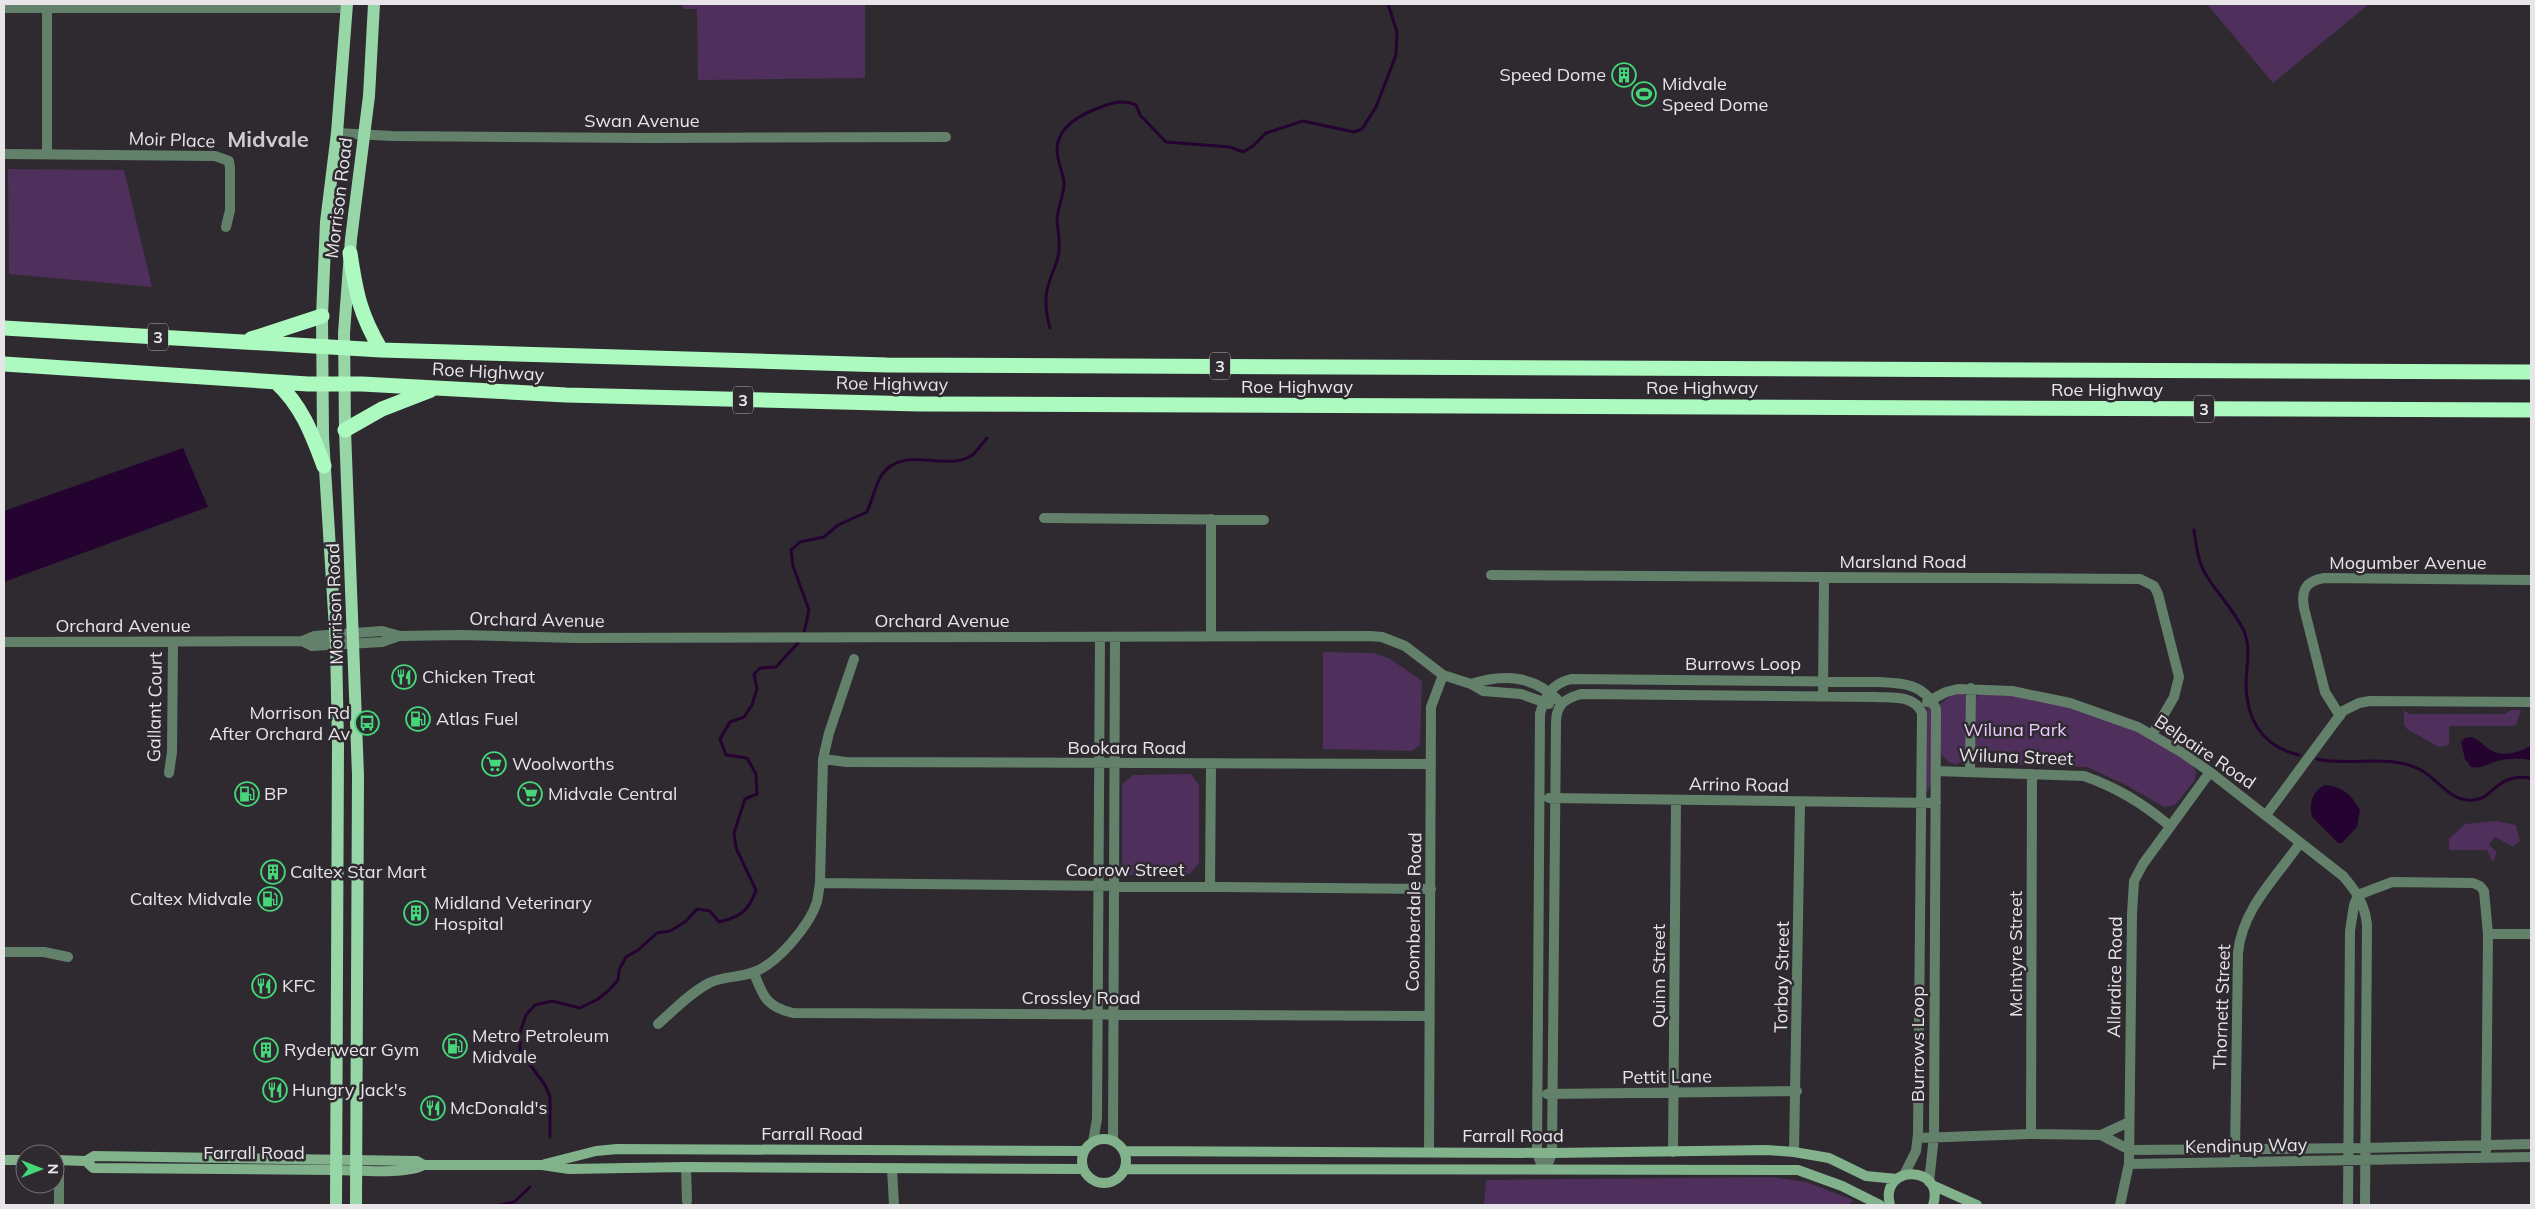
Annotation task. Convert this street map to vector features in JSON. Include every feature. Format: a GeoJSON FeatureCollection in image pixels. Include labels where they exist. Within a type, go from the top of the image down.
{"type":"FeatureCollection","features":[{"type":"Feature","properties":{"kind":"highway"},"geometry":{"type":"LineString","coordinates":[[350,253],[357,298],[369,329],[381,350]]}},
{"type":"Feature","properties":{"kind":"highway"},"geometry":{"type":"LineString","coordinates":[[247,341],[322,316]]}},
{"type":"Feature","properties":{"kind":"highway","name":"Roe Highway"},"geometry":{"type":"LineString","coordinates":[[4,328],[381,350],[896,365],[2531,372]]}},
{"type":"Feature","properties":{"kind":"highway","name":"Roe Highway"},"geometry":{"type":"LineString","coordinates":[[4,364],[276,382],[566,395],[919,404],[2531,410]]}},
{"type":"Feature","properties":{"kind":"highway"},"geometry":{"type":"LineString","coordinates":[[4,369],[92,370]]}},
{"type":"Feature","properties":{"kind":"highway"},"geometry":{"type":"LineString","coordinates":[[276,382],[290,394],[302,411],[324,466]]}},
{"type":"Feature","properties":{"kind":"highway"},"geometry":{"type":"LineString","coordinates":[[345,430],[382,409],[435,388]]}},
{"type":"Feature","properties":{"kind":"main road","name":"Morrison Road"},"geometry":{"type":"LineString","coordinates":[[356,1205],[359,890],[354,638],[345,430],[344,348],[350,253],[364,135],[374,4]]}},
{"type":"Feature","properties":{"kind":"main road","name":"Morrison Road"},"geometry":{"type":"LineString","coordinates":[[336,1205],[338,872],[335,640],[324,466],[322,316],[326,222],[338,132],[347,6]]}},
{"type":"Feature","properties":{"kind":"main road"},"geometry":{"type":"LineString","coordinates":[[1103,1138],[1114,1140],[1124,1151],[1126,1158],[1125,1169],[1115,1181],[1102,1183],[1090,1178],[1083,1169],[1084,1151],[1093,1142],[1103,1138]]}},
{"type":"Feature","properties":{"kind":"main road"},"geometry":{"type":"LineString","coordinates":[[666,1149],[666,1167]]}},
{"type":"Feature","properties":{"kind":"main road","name":"Farrall Road"},"geometry":{"type":"LineString","coordinates":[[542,1165],[605,1150],[1084,1151]]}},
{"type":"Feature","properties":{"kind":"main road"},"geometry":{"type":"LineString","coordinates":[[605,1150],[607,1167]]}},
{"type":"Feature","properties":{"kind":"main road"},"geometry":{"type":"LineString","coordinates":[[742,1150],[742,1167]]}},
{"type":"Feature","properties":{"kind":"main road"},"geometry":{"type":"LineString","coordinates":[[804,1150],[804,1168]]}},
{"type":"Feature","properties":{"kind":"main road"},"geometry":{"type":"LineString","coordinates":[[1051,1151],[1052,1169]]}},
{"type":"Feature","properties":{"kind":"main road","name":"Farrall Road"},"geometry":{"type":"LineString","coordinates":[[1124,1151],[1794,1152],[1829,1158],[1866,1176],[1901,1177],[1920,1175],[1930,1183]]}},
{"type":"Feature","properties":{"kind":"main road","name":"Farrall Road"},"geometry":{"type":"LineString","coordinates":[[65,1160],[86,1161],[93,1168],[356,1165],[417,1160],[424,1165],[542,1165],[568,1169],[607,1167],[1083,1169]]}},
{"type":"Feature","properties":{"kind":"main road","name":"Farrall Road"},"geometry":{"type":"LineString","coordinates":[[1125,1169],[1798,1170],[1842,1186],[1880,1205]]}},
{"type":"Feature","properties":{"kind":"main road"},"geometry":{"type":"LineString","coordinates":[[1890,1205],[1889,1192],[1901,1177]]}},
{"type":"Feature","properties":{"kind":"main road"},"geometry":{"type":"LineString","coordinates":[[1930,1183],[1935,1192],[1933,1205]]}},
{"type":"Feature","properties":{"kind":"main road"},"geometry":{"type":"LineString","coordinates":[[1930,1183],[1976,1205]]}},
{"type":"Feature","properties":{"kind":"street"},"geometry":{"type":"LineString","coordinates":[[4,8],[347,6]]}},
{"type":"Feature","properties":{"kind":"street"},"geometry":{"type":"LineString","coordinates":[[47,8],[47,154]]}},
{"type":"Feature","properties":{"kind":"street","name":"Swan Avenue"},"geometry":{"type":"LineString","coordinates":[[338,132],[364,135],[651,138],[946,136]]}},
{"type":"Feature","properties":{"kind":"street","name":"Moir Place"},"geometry":{"type":"LineString","coordinates":[[4,154],[215,156],[229,161],[230,210],[226,227]]}},
{"type":"Feature","properties":{"kind":"street"},"geometry":{"type":"LineString","coordinates":[[1044,518],[1264,520]]}},
{"type":"Feature","properties":{"kind":"street"},"geometry":{"type":"LineString","coordinates":[[1211,519],[1211,635]]}},
{"type":"Feature","properties":{"kind":"street","name":"Marsland Road"},"geometry":{"type":"LineString","coordinates":[[1491,575],[2127,578],[2148,582],[2154,586],[2158,594],[2179,677],[2174,697],[2152,735]]}},
{"type":"Feature","properties":{"kind":"street"},"geometry":{"type":"LineString","coordinates":[[1823,696],[1824,578]]}},
{"type":"Feature","properties":{"kind":"street","name":"Mogumber Avenue"},"geometry":{"type":"LineString","coordinates":[[2340,716],[2325,692],[2304,608],[2302,596],[2304,588],[2310,582],[2324,578],[2531,580]]}},
{"type":"Feature","properties":{"kind":"street","name":"Orchard Avenue"},"geometry":{"type":"LineString","coordinates":[[4,642],[302,642],[312,646],[382,631],[400,636],[461,635],[576,638],[1115,638],[1211,635],[1382,638],[1405,646],[1443,675],[1470,684],[1488,693],[1521,694],[1560,705]]}},
{"type":"Feature","properties":{"kind":"street"},"geometry":{"type":"LineString","coordinates":[[1093,1142],[1097,1119],[1100,638]]}},
{"type":"Feature","properties":{"kind":"street"},"geometry":{"type":"LineString","coordinates":[[1114,1140],[1115,638]]}},
{"type":"Feature","properties":{"kind":"street","name":"Gallant Court"},"geometry":{"type":"LineString","coordinates":[[169,773],[172,752],[172,642]]}},
{"type":"Feature","properties":{"kind":"street"},"geometry":{"type":"LineString","coordinates":[[658,1024],[696,991],[711,982],[754,972],[774,960],[804,925],[816,902],[820,883],[823,759],[854,659]]}},
{"type":"Feature","properties":{"kind":"street","name":"Coomberdale Road"},"geometry":{"type":"LineString","coordinates":[[1429,1152],[1431,707],[1443,675]]}},
{"type":"Feature","properties":{"kind":"street"},"geometry":{"type":"LineString","coordinates":[[1470,684],[1488,679],[1522,679],[1533,682],[1549,691],[1560,705],[1556,713],[1552,1153],[1544,1169]]}},
{"type":"Feature","properties":{"kind":"street","name":"Burrows Loop"},"geometry":{"type":"LineString","coordinates":[[1549,691],[1560,682],[1571,679],[1823,680],[1912,684],[1925,692],[1932,700],[1936,709],[1936,803],[1934,1136],[1930,1183]]}},
{"type":"Feature","properties":{"kind":"street"},"geometry":{"type":"LineString","coordinates":[[1601,679],[1601,695]]}},
{"type":"Feature","properties":{"kind":"street"},"geometry":{"type":"LineString","coordinates":[[1654,679],[1654,695]]}},
{"type":"Feature","properties":{"kind":"street"},"geometry":{"type":"LineString","coordinates":[[1712,696],[1713,680]]}},
{"type":"Feature","properties":{"kind":"street"},"geometry":{"type":"LineString","coordinates":[[1766,681],[1766,696]]}},
{"type":"Feature","properties":{"kind":"street"},"geometry":{"type":"LineString","coordinates":[[1876,682],[1876,697]]}},
{"type":"Feature","properties":{"kind":"street"},"geometry":{"type":"LineString","coordinates":[[1970,771],[1971,688]]}},
{"type":"Feature","properties":{"kind":"street","name":"Belpaire Road"},"geometry":{"type":"LineString","coordinates":[[1919,706],[1946,692],[1971,688],[2012,691],[2070,703],[2138,727],[2210,772],[2266,814],[2342,876],[2358,895],[2366,916],[2368,934],[2364,1205]]}},
{"type":"Feature","properties":{"kind":"street"},"geometry":{"type":"LineString","coordinates":[[1544,1169],[1537,1153],[1541,798],[1540,714],[1549,691]]}},
{"type":"Feature","properties":{"kind":"street","name":"Burrows Loop"},"geometry":{"type":"LineString","coordinates":[[1560,705],[1570,697],[1581,694],[1876,697],[1911,700],[1919,706],[1922,713],[1918,946],[1918,1138],[1916,1151],[1901,1177]]}},
{"type":"Feature","properties":{"kind":"street"},"geometry":{"type":"LineString","coordinates":[[2266,814],[2340,716],[2352,705],[2370,701],[2531,702]]}},
{"type":"Feature","properties":{"kind":"street","name":"Bookara Road"},"geometry":{"type":"LineString","coordinates":[[823,759],[846,762],[1431,764]]}},
{"type":"Feature","properties":{"kind":"street"},"geometry":{"type":"LineString","coordinates":[[1210,886],[1211,764]]}},
{"type":"Feature","properties":{"kind":"street","name":"Wiluna Street"},"geometry":{"type":"LineString","coordinates":[[1936,771],[2069,774],[2105,783],[2138,800],[2170,826]]}},
{"type":"Feature","properties":{"kind":"street","name":"Allardice Road"},"geometry":{"type":"LineString","coordinates":[[2120,1205],[2129,1164],[2130,1150],[2133,893],[2137,874],[2210,772]]}},
{"type":"Feature","properties":{"kind":"street","name":"McIntyre Street"},"geometry":{"type":"LineString","coordinates":[[2031,1134],[2032,774]]}},
{"type":"Feature","properties":{"kind":"street","name":"Arrino Road"},"geometry":{"type":"LineString","coordinates":[[1541,798],[1800,803],[1936,803]]}},
{"type":"Feature","properties":{"kind":"street","name":"Quinn Street"},"geometry":{"type":"LineString","coordinates":[[1673,1152],[1676,801]]}},
{"type":"Feature","properties":{"kind":"street","name":"Torbay Street"},"geometry":{"type":"LineString","coordinates":[[1794,1152],[1797,1091],[1800,803]]}},
{"type":"Feature","properties":{"kind":"street"},"geometry":{"type":"LineString","coordinates":[[1098,826],[1114,826]]}},
{"type":"Feature","properties":{"kind":"street","name":"Thornett Street"},"geometry":{"type":"LineString","coordinates":[[2236,1162],[2240,932],[2250,912],[2300,843]]}},
{"type":"Feature","properties":{"kind":"street"},"geometry":{"type":"LineString","coordinates":[[1540,863],[1554,863]]}},
{"type":"Feature","properties":{"kind":"street"},"geometry":{"type":"LineString","coordinates":[[2348,1205],[2350,931],[2354,906],[2358,895],[2373,887],[2392,882],[2472,883],[2480,886],[2487,898],[2486,1157]]}},
{"type":"Feature","properties":{"kind":"street","name":"Coorow Street"},"geometry":{"type":"LineString","coordinates":[[820,883],[1431,889]]}},
{"type":"Feature","properties":{"kind":"street"},"geometry":{"type":"LineString","coordinates":[[1919,888],[1935,888]]}},
{"type":"Feature","properties":{"kind":"street"},"geometry":{"type":"LineString","coordinates":[[1539,920],[1554,920]]}},
{"type":"Feature","properties":{"kind":"street"},"geometry":{"type":"LineString","coordinates":[[2488,934],[2531,934]]}},
{"type":"Feature","properties":{"kind":"street"},"geometry":{"type":"LineString","coordinates":[[1918,946],[1934,945]]}},
{"type":"Feature","properties":{"kind":"street"},"geometry":{"type":"LineString","coordinates":[[4,952],[44,952],[68,957]]}},
{"type":"Feature","properties":{"kind":"street"},"geometry":{"type":"LineString","coordinates":[[1097,952],[1113,952]]}},
{"type":"Feature","properties":{"kind":"street","name":"Crossley Road"},"geometry":{"type":"LineString","coordinates":[[754,972],[761,992],[768,1003],[779,1010],[793,1013],[1429,1016]]}},
{"type":"Feature","properties":{"kind":"street"},"geometry":{"type":"LineString","coordinates":[[1538,976],[1554,976]]}},
{"type":"Feature","properties":{"kind":"street"},"geometry":{"type":"LineString","coordinates":[[1918,1002],[1934,1002]]}},
{"type":"Feature","properties":{"kind":"street"},"geometry":{"type":"LineString","coordinates":[[1538,1033],[1553,1034]]}},
{"type":"Feature","properties":{"kind":"street"},"geometry":{"type":"LineString","coordinates":[[1918,1059],[1934,1059]]}},
{"type":"Feature","properties":{"kind":"street"},"geometry":{"type":"LineString","coordinates":[[1097,1083],[1113,1083]]}},
{"type":"Feature","properties":{"kind":"street","name":"Pettit Lane"},"geometry":{"type":"LineString","coordinates":[[1538,1094],[1797,1091]]}},
{"type":"Feature","properties":{"kind":"street"},"geometry":{"type":"LineString","coordinates":[[1918,1138],[2031,1134],[2101,1135],[2129,1122]]}},
{"type":"Feature","properties":{"kind":"street"},"geometry":{"type":"LineString","coordinates":[[2101,1135],[2130,1150]]}},
{"type":"Feature","properties":{"kind":"street","name":"Kendinup Way"},"geometry":{"type":"LineString","coordinates":[[2130,1150],[2348,1149],[2531,1144]]}},
{"type":"Feature","properties":{"kind":"street"},"geometry":{"type":"LineString","coordinates":[[2294,1149],[2294,1161]]}},
{"type":"Feature","properties":{"kind":"street"},"geometry":{"type":"LineString","coordinates":[[2183,1150],[2183,1163]]}},
{"type":"Feature","properties":{"kind":"street","name":"Kendinup Way"},"geometry":{"type":"LineString","coordinates":[[2129,1164],[2531,1157]]}},
{"type":"Feature","properties":{"kind":"street"},"geometry":{"type":"LineString","coordinates":[[686,1167],[686,1201]]}},
{"type":"Feature","properties":{"kind":"street"},"geometry":{"type":"LineString","coordinates":[[892,1168],[894,1205]]}},
{"type":"Feature","properties":{"kind":"green space"},"geometry":{"type":"Polygon","coordinates":[[[683,4],[865,4],[865,78],[698,80],[697,9],[683,9],[683,4]]]}},
{"type":"Feature","properties":{"kind":"green space"},"geometry":{"type":"Polygon","coordinates":[[[2207,4],[2369,4],[2273,83],[2207,4]]]}},
{"type":"Feature","properties":{"kind":"green space"},"geometry":{"type":"Polygon","coordinates":[[[8,169],[124,170],[152,287],[9,274],[8,169]]]}},
{"type":"Feature","properties":{"kind":"green space"},"geometry":{"type":"Polygon","coordinates":[[[1323,652],[1373,653],[1389,658],[1422,681],[1420,745],[1412,751],[1323,749],[1323,652]]]}},
{"type":"Feature","properties":{"kind":"green space","name":"Wiluna Park"},"geometry":{"type":"Polygon","coordinates":[[[1983,690],[2091,711],[2154,740],[2191,764],[2196,771],[2195,780],[2175,805],[2164,807],[2126,785],[2087,767],[1983,764],[1975,756],[1975,699],[1983,690]]]}},
{"type":"Feature","properties":{"kind":"green space","name":"Wiluna Park"},"geometry":{"type":"Polygon","coordinates":[[[1954,693],[1963,693],[1967,697],[1966,747],[1963,758],[1958,764],[1950,763],[1939,752],[1939,705],[1954,693]]]}},
{"type":"Feature","properties":{"kind":"green space","name":"Wiluna Park"},"geometry":{"type":"Polygon","coordinates":[[[1928,706],[1932,712],[1933,780],[1926,794],[1924,718],[1928,706]]]}},
{"type":"Feature","properties":{"kind":"green space"},"geometry":{"type":"Polygon","coordinates":[[[2404,710],[2409,714],[2505,714],[2511,710],[2521,710],[2516,725],[2449,726],[2449,745],[2439,747],[2407,729],[2404,725],[2404,710]]]}},
{"type":"Feature","properties":{"kind":"green space"},"geometry":{"type":"Polygon","coordinates":[[[1191,774],[1199,785],[1199,863],[1190,874],[1129,875],[1122,866],[1122,784],[1133,775],[1191,774]]]}},
{"type":"Feature","properties":{"kind":"green space"},"geometry":{"type":"Polygon","coordinates":[[[2496,821],[2516,825],[2520,841],[2513,847],[2495,837],[2489,845],[2497,852],[2493,862],[2487,850],[2449,850],[2449,839],[2465,824],[2496,821]]]}},
{"type":"Feature","properties":{"kind":"green space"},"geometry":{"type":"Polygon","coordinates":[[[1772,1177],[1806,1182],[1853,1200],[1849,1205],[1484,1205],[1486,1180],[1772,1177]]]}},
{"type":"Feature","properties":{"kind":"shaded area"},"geometry":{"type":"Polygon","coordinates":[[[183,448],[208,507],[4,582],[4,511],[183,448]]]}},
{"type":"Feature","properties":{"kind":"shaded area"},"geometry":{"type":"Polygon","coordinates":[[[2471,737],[2501,754],[2513,753],[2531,746],[2531,760],[2508,759],[2480,767],[2471,767],[2465,759],[2461,742],[2465,738],[2471,737]]]}},
{"type":"Feature","properties":{"kind":"shaded area"},"geometry":{"type":"Polygon","coordinates":[[[2325,785],[2346,792],[2360,810],[2357,827],[2342,843],[2338,843],[2312,817],[2312,798],[2325,785]]]}},
{"type":"Feature","properties":{"kind":"waterway"},"geometry":{"type":"LineString","coordinates":[[1050,328],[1046,294],[1058,255],[1057,216],[1064,183],[1057,150],[1061,135],[1070,124],[1082,115],[1101,107],[1116,102],[1126,102],[1136,105],[1140,115],[1166,142],[1230,147],[1243,152],[1253,146],[1266,133],[1303,121],[1354,132],[1362,129],[1376,107],[1396,55],[1397,32],[1388,4]]}},
{"type":"Feature","properties":{"kind":"waterway"},"geometry":{"type":"LineString","coordinates":[[804,633],[809,610],[793,566],[791,550],[800,542],[824,537],[838,525],[867,512],[881,476],[890,467],[900,462],[911,460],[959,461],[972,456],[987,438]]}},
{"type":"Feature","properties":{"kind":"waterway"},"geometry":{"type":"LineString","coordinates":[[2194,530],[2203,570],[2235,615],[2245,635],[2248,655],[2247,695],[2253,719],[2258,729],[2275,745],[2299,755]]}},
{"type":"Feature","properties":{"kind":"waterway"},"geometry":{"type":"LineString","coordinates":[[550,1137],[550,1097],[545,1085],[520,1051],[520,1033],[526,1015],[535,1005],[552,1001],[580,1008],[598,999],[618,980],[619,970],[626,957],[638,950],[657,933],[670,931],[685,922],[697,909],[710,911],[719,922],[733,918],[747,908],[756,890],[736,848],[734,833],[745,799],[757,794],[756,774],[747,758],[726,755],[720,739],[730,722],[744,717],[752,705],[757,689],[754,674],[760,668],[776,667],[798,643]]}},
{"type":"Feature","properties":{"kind":"waterway"},"geometry":{"type":"LineString","coordinates":[[2317,759],[2343,762],[2381,761],[2407,764],[2425,773],[2453,795],[2467,800],[2476,800],[2483,797],[2509,779],[2518,777],[2531,778]]}},
{"type":"Feature","properties":{"kind":"waterway"},"geometry":{"type":"LineString","coordinates":[[500,1205],[514,1202],[530,1187]]}},
{"type":"Feature","properties":{"kind":"place","name":"Speed Dome"},"geometry":{"type":"Point","coordinates":[1624,75]}},
{"type":"Feature","properties":{"kind":"place","name":"Midvale Speed Dome"},"geometry":{"type":"Point","coordinates":[1644,94]}},
{"type":"Feature","properties":{"kind":"place","name":"Chicken Treat"},"geometry":{"type":"Point","coordinates":[404,677]}},
{"type":"Feature","properties":{"kind":"place","name":"Atlas Fuel"},"geometry":{"type":"Point","coordinates":[418,719]}},
{"type":"Feature","properties":{"kind":"place","name":"Morrison Rd After Orchard Av"},"geometry":{"type":"Point","coordinates":[367,723]}},
{"type":"Feature","properties":{"kind":"place","name":"Woolworths"},"geometry":{"type":"Point","coordinates":[494,764]}},
{"type":"Feature","properties":{"kind":"place","name":"BP"},"geometry":{"type":"Point","coordinates":[247,794]}},
{"type":"Feature","properties":{"kind":"place","name":"Midvale Central"},"geometry":{"type":"Point","coordinates":[530,794]}},
{"type":"Feature","properties":{"kind":"place","name":"Caltex Star Mart"},"geometry":{"type":"Point","coordinates":[273,872]}},
{"type":"Feature","properties":{"kind":"place","name":"Caltex Midvale"},"geometry":{"type":"Point","coordinates":[270,899]}},
{"type":"Feature","properties":{"kind":"place","name":"Midland Veterinary Hospital"},"geometry":{"type":"Point","coordinates":[416,913]}},
{"type":"Feature","properties":{"kind":"place","name":"KFC"},"geometry":{"type":"Point","coordinates":[264,986]}},
{"type":"Feature","properties":{"kind":"place","name":"Metro Petroleum Midvale"},"geometry":{"type":"Point","coordinates":[455,1046]}},
{"type":"Feature","properties":{"kind":"place","name":"Ryderwear Gym"},"geometry":{"type":"Point","coordinates":[266,1050]}},
{"type":"Feature","properties":{"kind":"place","name":"Hungry Jack's"},"geometry":{"type":"Point","coordinates":[275,1090]}},
{"type":"Feature","properties":{"kind":"place","name":"McDonald's"},"geometry":{"type":"Point","coordinates":[433,1108]}},
{"type":"Feature","properties":{"kind":"district","name":"Midvale"},"geometry":{"type":"Point","coordinates":[268,139]}}]}
